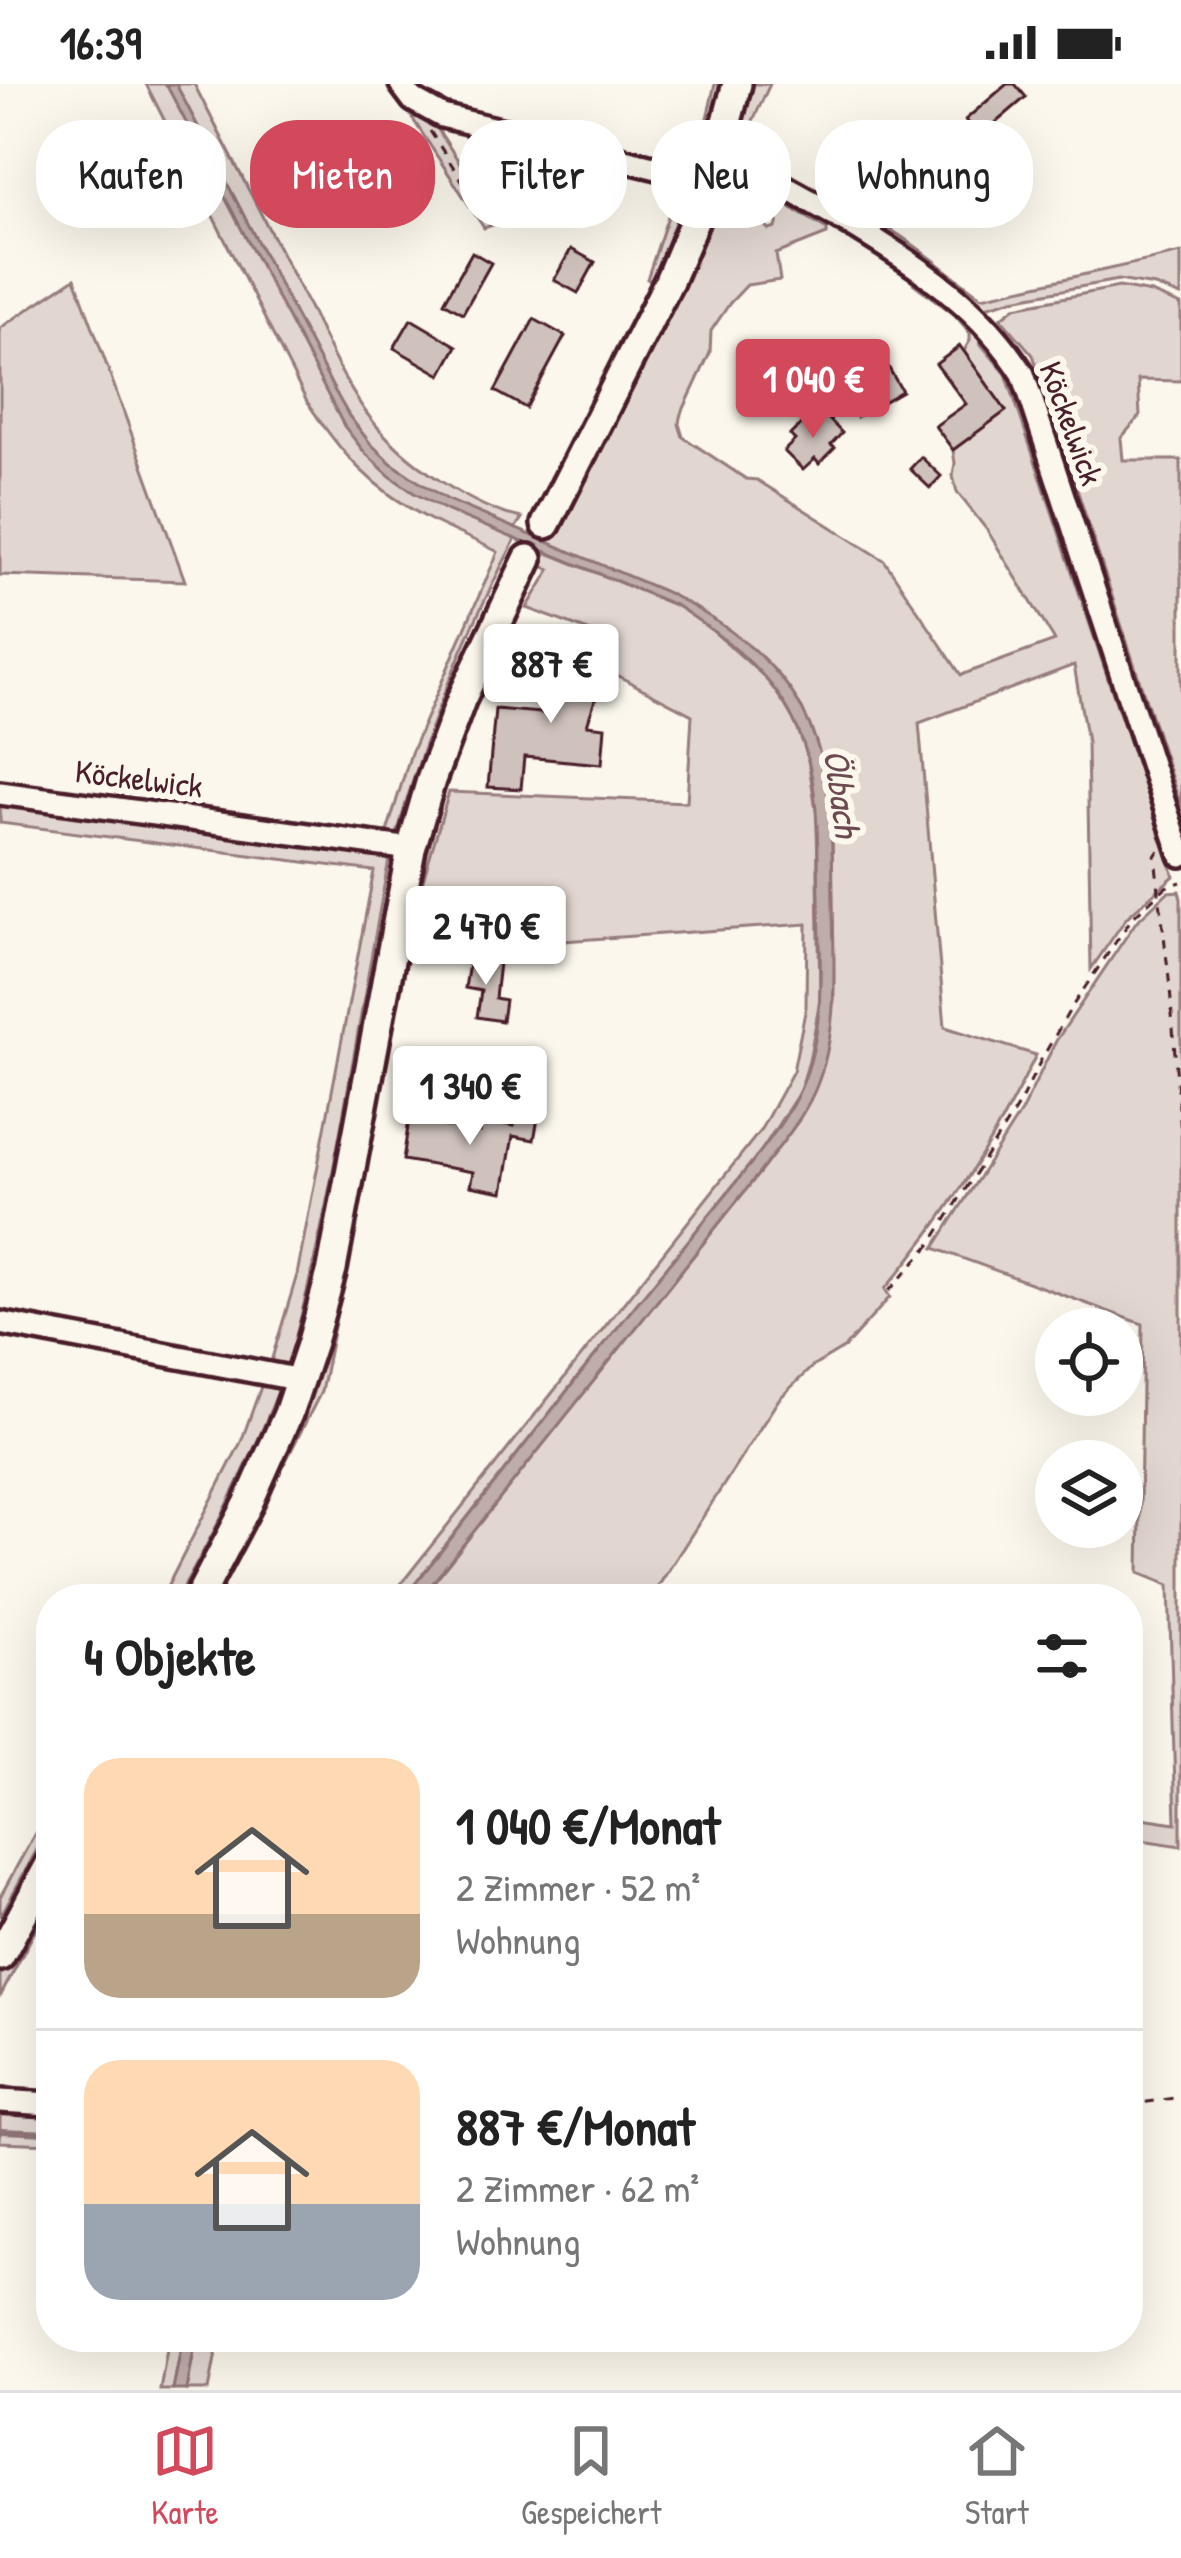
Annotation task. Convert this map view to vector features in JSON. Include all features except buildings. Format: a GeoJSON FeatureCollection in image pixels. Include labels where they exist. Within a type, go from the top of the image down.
{"type":"FeatureCollection","features":[{"type":"Feature","properties":{"kind":"main road"},"geometry":{"type":"LineString","coordinates":[[728,120],[737,84]]}},
{"type":"Feature","properties":{"kind":"main road"},"geometry":{"type":"LineString","coordinates":[[546,524],[669,281],[691,228]]}},
{"type":"Feature","properties":{"kind":"main road"},"geometry":{"type":"LineString","coordinates":[[206,1584],[248,1504],[299,1382],[332,1269],[411,849],[461,700],[528,559]]}},
{"type":"Feature","properties":{"kind":"main road"},"geometry":{"type":"LineString","coordinates":[[0,1956],[36,1890]]}},
{"type":"Feature","properties":{"kind":"street","name":"Köckelwick"},"geometry":{"type":"LineString","coordinates":[[401,84],[424,108],[442,116],[651,156]]}},
{"type":"Feature","properties":{"kind":"street","name":"Köckelwick"},"geometry":{"type":"LineString","coordinates":[[791,190],[904,258],[960,299],[981,318],[1024,374],[1181,855]]}},
{"type":"Feature","properties":{"kind":"street"},"geometry":{"type":"LineString","coordinates":[[528,559],[546,524]]}},
{"type":"Feature","properties":{"kind":"street","name":"Köckelwick"},"geometry":{"type":"LineString","coordinates":[[0,793],[411,849]]}},
{"type":"Feature","properties":{"kind":"street"},"geometry":{"type":"LineString","coordinates":[[0,1323],[299,1382]]}},
{"type":"Feature","properties":{"kind":"street"},"geometry":{"type":"LineString","coordinates":[[0,2101],[36,2103]]}},
{"type":"Feature","properties":{"kind":"path"},"geometry":{"type":"LineString","coordinates":[[424,108],[434,138],[459,176]]}},
{"type":"Feature","properties":{"kind":"path"},"geometry":{"type":"LineString","coordinates":[[1174,830],[1155,856],[1181,1134]]}},
{"type":"Feature","properties":{"kind":"path"},"geometry":{"type":"LineString","coordinates":[[889,1291],[932,1244],[1019,1104],[1040,1060],[1132,918],[1166,886],[1181,881]]}},
{"type":"Feature","properties":{"kind":"path"},"geometry":{"type":"LineString","coordinates":[[1143,2102],[1181,2097]]}},
{"type":"Feature","properties":{"kind":"shaded area"},"geometry":{"type":"Polygon","coordinates":[[[146,84],[194,84],[213,120],[164,120],[146,84]]]}},
{"type":"Feature","properties":{"kind":"shaded area"},"geometry":{"type":"Polygon","coordinates":[[[166,84],[176,84],[195,120],[185,120],[166,84]]]}},
{"type":"Feature","properties":{"kind":"shaded area"},"geometry":{"type":"Polygon","coordinates":[[[390,84],[409,102],[471,120],[459,120],[459,128],[442,124],[437,128],[459,162],[459,190],[435,153],[435,120],[414,120],[390,84]]]}},
{"type":"Feature","properties":{"kind":"shaded area"},"geometry":{"type":"Polygon","coordinates":[[[715,84],[720,84],[710,120],[706,120],[715,84]]]}},
{"type":"Feature","properties":{"kind":"shaded area"},"geometry":{"type":"Polygon","coordinates":[[[748,84],[770,84],[753,120],[740,120],[748,84]]]}},
{"type":"Feature","properties":{"kind":"shaded area"},"geometry":{"type":"Polygon","coordinates":[[[427,100],[449,111],[489,120],[442,112],[427,100]]]}},
{"type":"Feature","properties":{"kind":"shaded area"},"geometry":{"type":"Polygon","coordinates":[[[226,146],[250,192],[250,228],[268,228],[343,375],[371,419],[439,480],[482,504],[522,518],[510,536],[515,540],[448,684],[397,834],[0,789],[0,781],[387,832],[411,753],[498,552],[391,495],[359,468],[306,400],[219,228],[226,228],[226,146]]]}},
{"type":"Feature","properties":{"kind":"shaded area"},"geometry":{"type":"Polygon","coordinates":[[[627,165],[651,172],[651,179],[627,173],[627,165]]]}},
{"type":"Feature","properties":{"kind":"shaded area"},"geometry":{"type":"Polygon","coordinates":[[[791,174],[815,189],[815,200],[791,184],[791,174]]]}},
{"type":"Feature","properties":{"kind":"shaded area"},"geometry":{"type":"Polygon","coordinates":[[[226,181],[332,386],[370,443],[448,500],[664,591],[724,626],[776,672],[802,709],[821,757],[830,807],[833,1001],[823,1068],[810,1100],[764,1167],[432,1584],[415,1584],[756,1158],[797,1096],[813,1049],[820,999],[816,807],[809,762],[783,702],[742,655],[710,629],[677,606],[448,511],[414,493],[365,453],[344,426],[226,199],[226,181]]]}},
{"type":"Feature","properties":{"kind":"shaded area"},"geometry":{"type":"Polygon","coordinates":[[[791,208],[815,222],[815,228],[827,229],[827,234],[776,254],[780,280],[747,285],[730,303],[711,331],[710,353],[679,424],[683,437],[746,479],[757,480],[884,560],[961,675],[1055,641],[987,530],[957,492],[953,450],[1006,411],[964,351],[970,333],[955,315],[914,284],[921,280],[958,306],[1001,359],[979,342],[1006,374],[1174,876],[1127,917],[1091,969],[1087,742],[1074,665],[919,723],[945,1027],[1036,1055],[1004,1117],[949,1206],[885,1289],[890,1297],[845,1347],[812,1367],[779,1399],[660,1584],[432,1584],[799,1120],[834,1001],[832,818],[824,769],[802,709],[696,608],[547,542],[648,348],[702,228],[791,228],[791,208]]]}},
{"type":"Feature","properties":{"kind":"shaded area"},"geometry":{"type":"Polygon","coordinates":[[[664,228],[673,228],[651,281],[647,279],[664,228]]]}},
{"type":"Feature","properties":{"kind":"shaded area"},"geometry":{"type":"Polygon","coordinates":[[[859,228],[886,228],[899,235],[982,297],[1181,253],[1181,296],[1118,280],[982,308],[859,228]]]}},
{"type":"Feature","properties":{"kind":"shaded area"},"geometry":{"type":"Polygon","coordinates":[[[75,278],[185,581],[0,575],[0,328],[75,278]]]}},
{"type":"Feature","properties":{"kind":"shaded area"},"geometry":{"type":"Polygon","coordinates":[[[1119,287],[1181,305],[1181,381],[1138,380],[1140,416],[1121,438],[1123,460],[1181,460],[1181,807],[1033,355],[1001,318],[1015,307],[1119,287]]]}},
{"type":"Feature","properties":{"kind":"shaded area"},"geometry":{"type":"Polygon","coordinates":[[[543,551],[677,606],[705,624],[767,679],[792,715],[806,747],[817,815],[820,1000],[800,1091],[761,1151],[415,1584],[401,1584],[760,1131],[793,1071],[806,1007],[807,924],[407,952],[449,792],[687,802],[692,715],[605,669],[612,640],[527,608],[550,570],[537,563],[543,551]]]}},
{"type":"Feature","properties":{"kind":"shaded area"},"geometry":{"type":"Polygon","coordinates":[[[0,797],[386,855],[389,860],[331,1179],[287,1369],[270,1365],[297,1275],[374,871],[0,823],[0,797]]]}},
{"type":"Feature","properties":{"kind":"shaded area"},"geometry":{"type":"Polygon","coordinates":[[[1179,891],[1181,1846],[1143,1840],[1143,1818],[1176,1823],[1169,1585],[1139,1573],[1143,1548],[1143,1308],[1099,1308],[934,1248],[1021,1112],[1056,1041],[1136,922],[1168,892],[1179,891]]]}},
{"type":"Feature","properties":{"kind":"shaded area"},"geometry":{"type":"Polygon","coordinates":[[[379,1102],[321,1392],[223,1584],[216,1584],[244,1532],[374,1103],[379,1102]]]}},
{"type":"Feature","properties":{"kind":"shaded area"},"geometry":{"type":"Polygon","coordinates":[[[0,1328],[280,1386],[233,1494],[185,1584],[169,1584],[241,1442],[262,1384],[0,1335],[0,1328]]]}},
{"type":"Feature","properties":{"kind":"shaded area"},"geometry":{"type":"Polygon","coordinates":[[[36,1831],[36,1851],[0,1917],[0,1897],[36,1831]]]}},
{"type":"Feature","properties":{"kind":"shaded area"},"geometry":{"type":"Polygon","coordinates":[[[36,1907],[36,1929],[0,1997],[0,1975],[36,1907]]]}},
{"type":"Feature","properties":{"kind":"shaded area"},"geometry":{"type":"Polygon","coordinates":[[[0,2105],[36,2107],[36,2143],[0,2142],[0,2105]]]}},
{"type":"Feature","properties":{"kind":"shaded area"},"geometry":{"type":"Polygon","coordinates":[[[166,2352],[180,2352],[173,2390],[160,2390],[166,2352]]]}},
{"type":"Feature","properties":{"kind":"shaded area"},"geometry":{"type":"Polygon","coordinates":[[[180,2352],[193,2352],[187,2390],[173,2390],[180,2352]]]}},
{"type":"Feature","properties":{"kind":"shaded area"},"geometry":{"type":"Polygon","coordinates":[[[193,2352],[216,2352],[209,2390],[187,2390],[193,2352]]]}},
{"type":"Feature","properties":{"kind":"waterway"},"geometry":{"type":"LineString","coordinates":[[0,2131],[36,2132]]}},
{"type":"Feature","properties":{"kind":"water label","name":"Ölbach"},"geometry":{"type":"Point","coordinates":[843,793]}}]}
